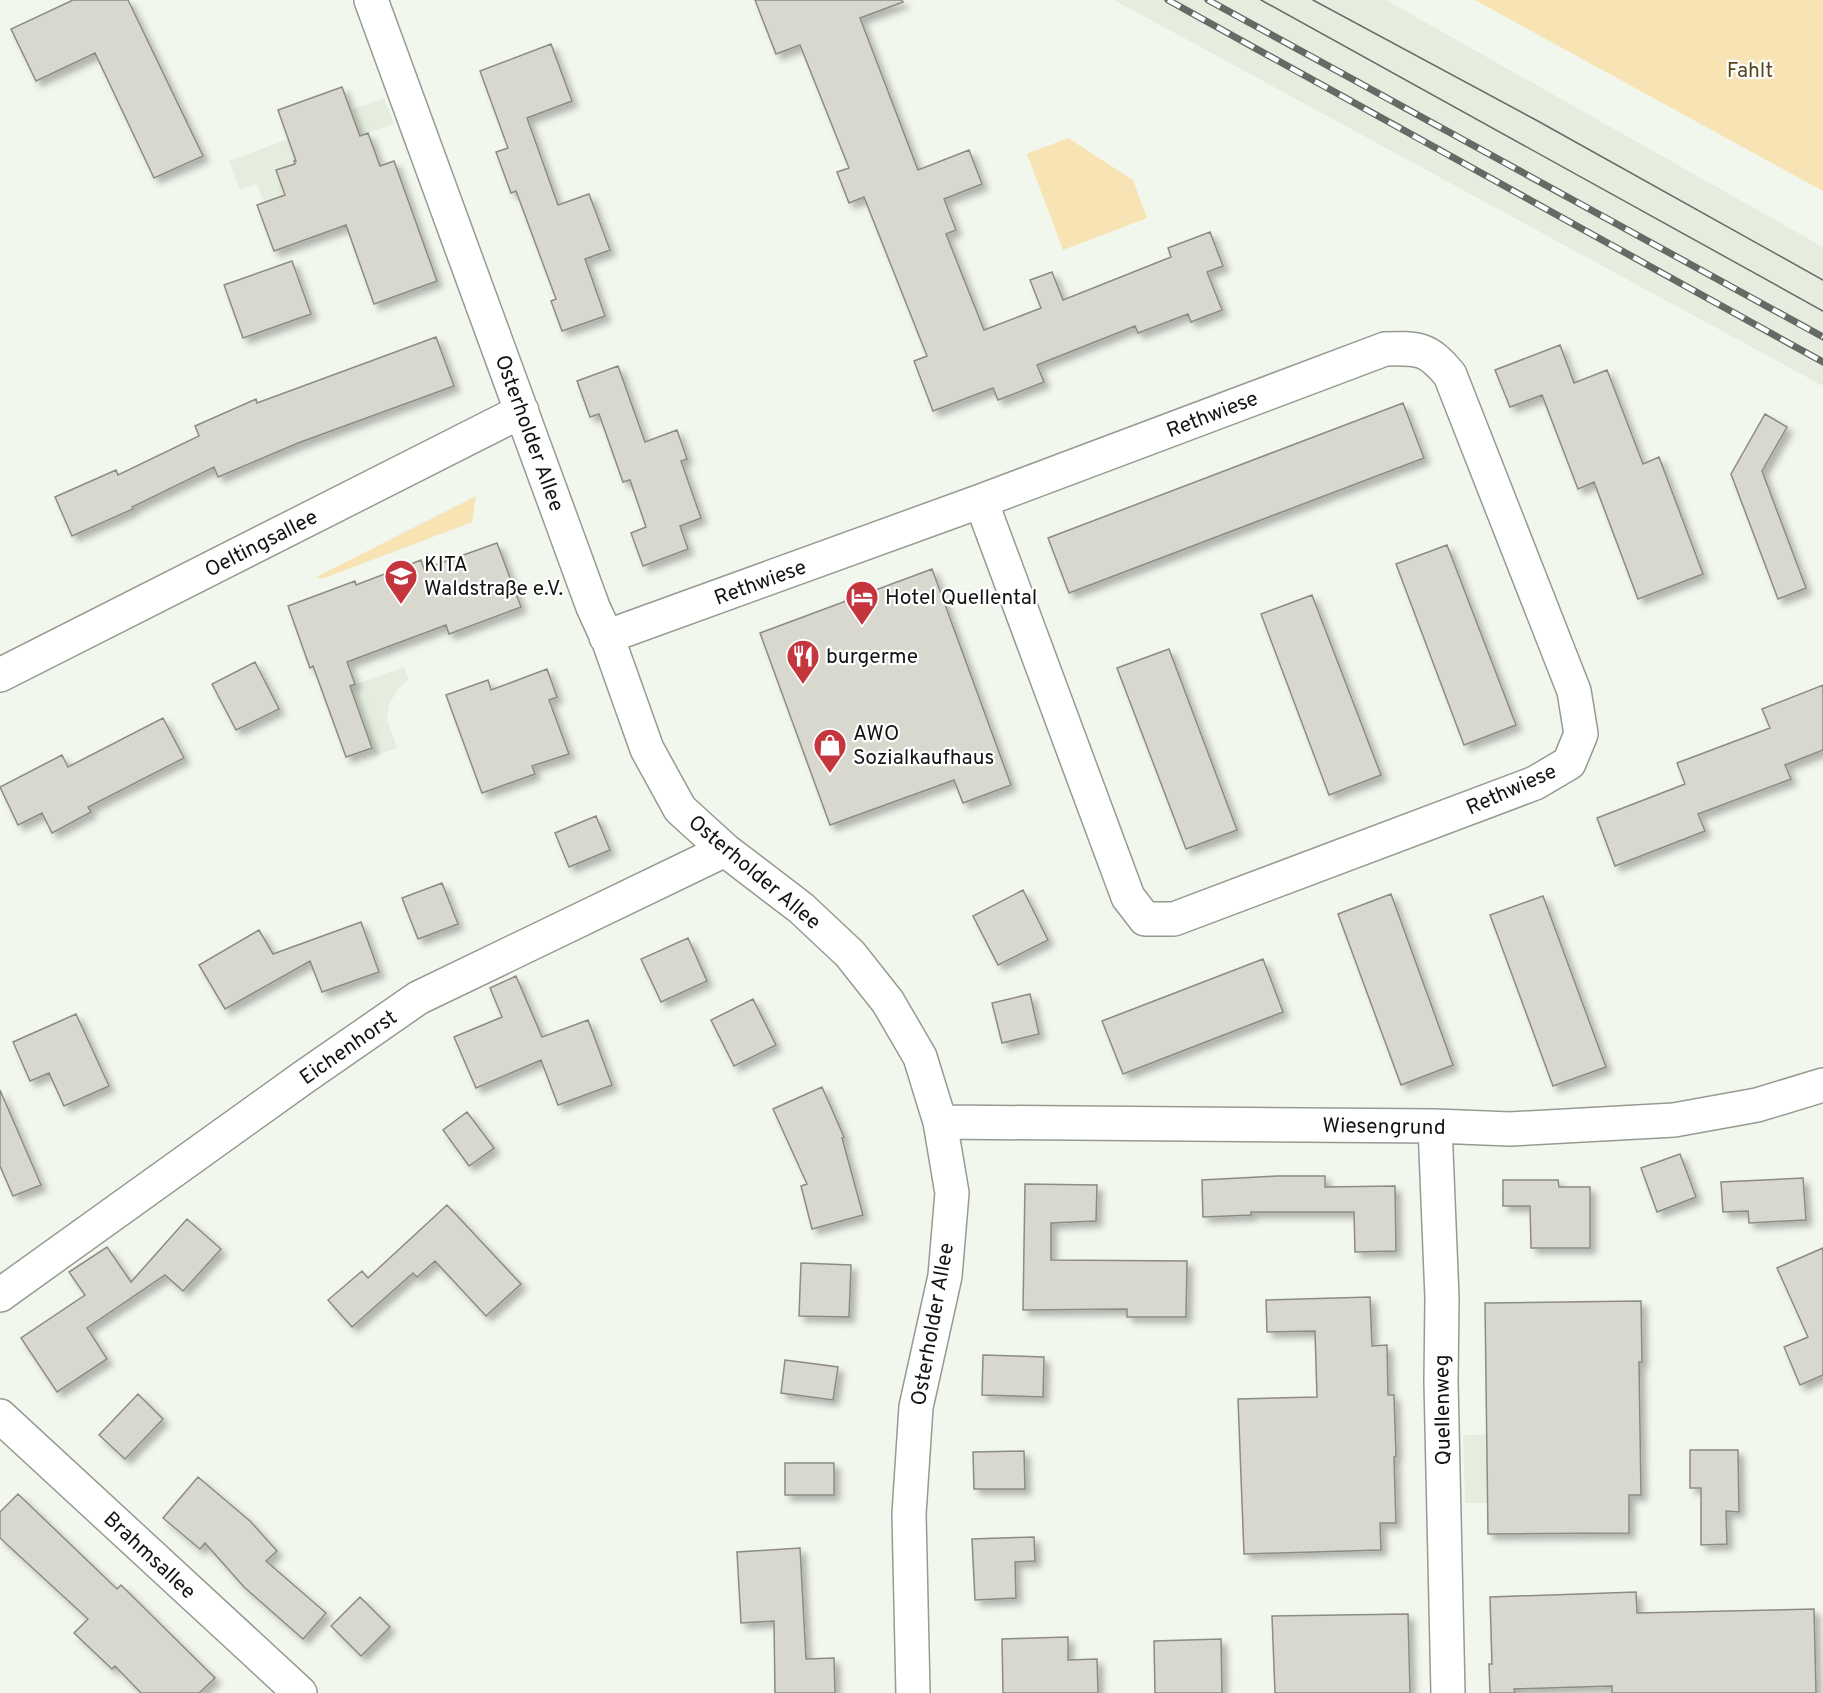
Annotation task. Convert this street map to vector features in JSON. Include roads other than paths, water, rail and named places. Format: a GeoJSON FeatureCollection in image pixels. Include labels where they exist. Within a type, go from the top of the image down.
{"type":"FeatureCollection","features":[{"type":"Feature","properties":{"kind":"street","name":"Osterholder Allee"},"geometry":{"type":"LineString","coordinates":[[371,0],[647,749],[680,808],[725,850],[801,908],[849,954],[888,1002],[920,1057],[940,1122],[952,1193],[945,1276],[916,1407],[909,1514],[914,1693]]}},
{"type":"Feature","properties":{"kind":"street","name":"Rethwiese"},"geometry":{"type":"LineString","coordinates":[[606,638],[981,501],[1385,349],[1412,348],[1435,357],[1449,375],[1574,691],[1581,734],[1569,763],[1535,783],[1174,919],[1145,919],[1128,897],[981,501]]}},
{"type":"Feature","properties":{"kind":"street","name":"Oeltingsallee"},"geometry":{"type":"LineString","coordinates":[[0,675],[522,411]]}},
{"type":"Feature","properties":{"kind":"street","name":"Eichenhorst"},"geometry":{"type":"LineString","coordinates":[[0,1294],[418,998],[725,850]]}},
{"type":"Feature","properties":{"kind":"street","name":"Wiesengrund"},"geometry":{"type":"LineString","coordinates":[[940,1122],[1435,1126],[1510,1129],[1674,1120],[1757,1105],[1823,1085]]}},
{"type":"Feature","properties":{"kind":"street","name":"Quellenweg"},"geometry":{"type":"LineString","coordinates":[[1435,1126],[1442,1298],[1441,1394],[1448,1693]]}},
{"type":"Feature","properties":{"kind":"street","name":"Brahmsallee"},"geometry":{"type":"LineString","coordinates":[[0,1416],[300,1693]]}},
{"type":"Feature","properties":{"kind":"tram line"},"geometry":{"type":"LineString","coordinates":[[1261,0],[1823,311]]}},
{"type":"Feature","properties":{"kind":"tram line"},"geometry":{"type":"LineString","coordinates":[[1313,0],[1536,120],[1823,280]]}},
{"type":"Feature","properties":{"kind":"railway"},"geometry":{"type":"LineString","coordinates":[[1168,0],[1823,362]]}},
{"type":"Feature","properties":{"kind":"railway"},"geometry":{"type":"LineString","coordinates":[[1208,0],[1823,337]]}},
{"type":"Feature","properties":{"kind":"place","name":"KITA Waldstraße e.V."},"geometry":{"type":"Point","coordinates":[401,605]}},
{"type":"Feature","properties":{"kind":"place","name":"Hotel Quellental"},"geometry":{"type":"Point","coordinates":[862,626]}},
{"type":"Feature","properties":{"kind":"place","name":"burgerme"},"geometry":{"type":"Point","coordinates":[803,685]}},
{"type":"Feature","properties":{"kind":"place","name":"AWO Sozialkaufhaus"},"geometry":{"type":"Point","coordinates":[830,774]}},
{"type":"Feature","properties":{"kind":"park label","name":"Fahlt"},"geometry":{"type":"Point","coordinates":[1750,70]}}]}
